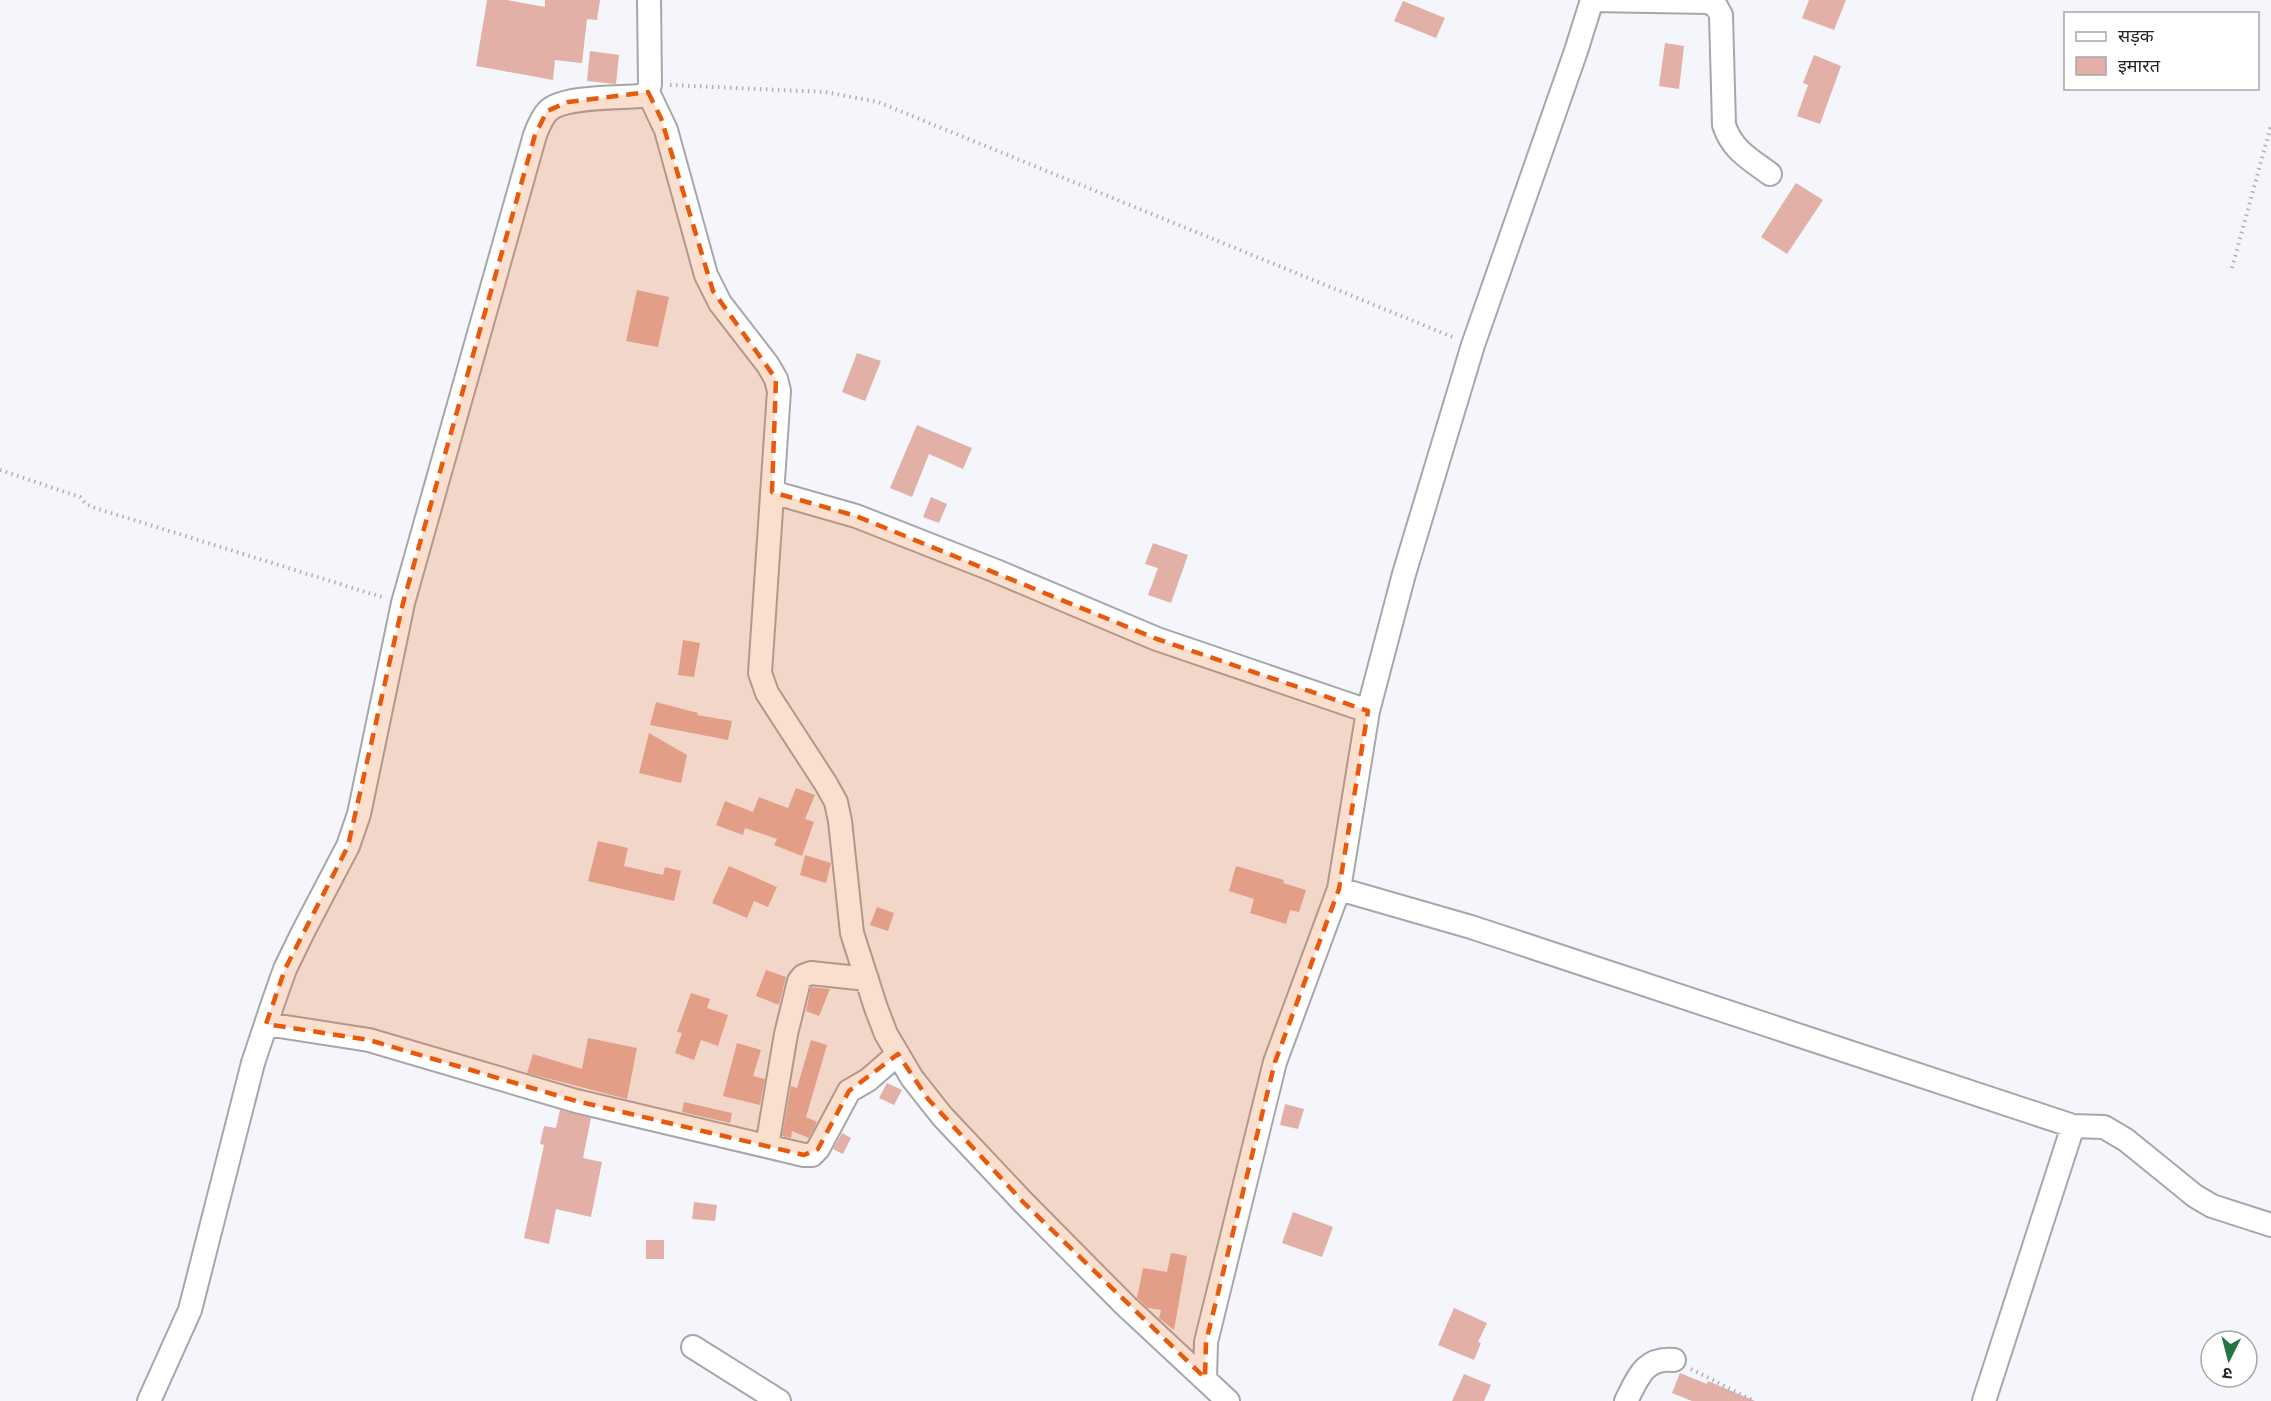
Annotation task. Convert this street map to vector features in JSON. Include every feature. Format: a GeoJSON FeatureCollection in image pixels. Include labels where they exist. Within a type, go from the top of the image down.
{"type":"FeatureCollection","features":[{"type":"Feature","properties":{"kind":"street"},"geometry":{"type":"LineString","coordinates":[[649,0],[649,88],[666,130],[706,275],[712,291],[776,379],[779,391],[760,673],[762,683],[836,802],[852,933],[886,1034],[928,1100],[1024,1203],[1125,1305],[1228,1401]]}},
{"type":"Feature","properties":{"kind":"street"},"geometry":{"type":"LineString","coordinates":[[1205,1378],[1206,1342],[1275,1062],[1339,889],[1368,711],[1404,574],[1473,345],[1592,0],[1708,2],[1716,6],[1721,15],[1724,125],[1735,147],[1770,174]]}},
{"type":"Feature","properties":{"kind":"street"},"geometry":{"type":"LineString","coordinates":[[149,1401],[190,1310],[228,1157],[266,1024],[285,969],[348,846],[367,778],[403,603],[535,135],[547,111],[554,106],[568,102],[640,96],[649,88]]}},
{"type":"Feature","properties":{"kind":"street"},"geometry":{"type":"LineString","coordinates":[[772,492],[856,516],[996,570],[1157,639],[1368,711]]}},
{"type":"Feature","properties":{"kind":"street"},"geometry":{"type":"LineString","coordinates":[[1339,889],[1471,927],[2073,1126],[2104,1127],[2126,1140],[2195,1196],[2212,1206],[2271,1225]]}},
{"type":"Feature","properties":{"kind":"street"},"geometry":{"type":"LineString","coordinates":[[766,1146],[786,1034],[799,981],[803,976],[811,973],[867,979]]}},
{"type":"Feature","properties":{"kind":"street"},"geometry":{"type":"LineString","coordinates":[[266,1024],[369,1040],[576,1101],[804,1155],[812,1155],[818,1149],[849,1091],[868,1080],[898,1054]]}},
{"type":"Feature","properties":{"kind":"street"},"geometry":{"type":"LineString","coordinates":[[1984,1401],[2073,1126]]}},
{"type":"Feature","properties":{"kind":"street"},"geometry":{"type":"LineString","coordinates":[[693,1347],[779,1401]]}},
{"type":"Feature","properties":{"kind":"street"},"geometry":{"type":"LineString","coordinates":[[1626,1401],[1641,1372],[1651,1363],[1661,1359],[1674,1360]]}},
{"type":"Feature","properties":{"kind":"path"},"geometry":{"type":"LineString","coordinates":[[649,88],[825,92],[878,102],[1473,345]]}},
{"type":"Feature","properties":{"kind":"path"},"geometry":{"type":"LineString","coordinates":[[2232,268],[2271,125]]}},
{"type":"Feature","properties":{"kind":"path"},"geometry":{"type":"LineString","coordinates":[[0,470],[80,497],[92,507],[403,603]]}},
{"type":"Feature","properties":{"kind":"path"},"geometry":{"type":"LineString","coordinates":[[1674,1360],[1754,1401]]}},
{"type":"Feature","properties":{"kind":"highlighted area"},"geometry":{"type":"Polygon","coordinates":[[[648,92],[661,118],[713,291],[776,379],[772,492],[856,516],[1157,639],[1368,711],[1339,889],[1275,1062],[1206,1342],[1205,1378],[1024,1203],[928,1099],[898,1054],[849,1091],[818,1149],[804,1155],[576,1101],[369,1040],[266,1024],[285,969],[348,846],[403,603],[535,135],[547,111],[568,102],[648,92]]]}},
{"type":"Feature","properties":{"kind":"building"},"geometry":{"type":"Polygon","coordinates":[[[487,0],[507,0],[545,7],[545,0],[600,0],[597,20],[587,19],[582,63],[555,60],[553,80],[476,66],[487,0]]]}},
{"type":"Feature","properties":{"kind":"building"},"geometry":{"type":"Polygon","coordinates":[[[1809,0],[1846,0],[1834,30],[1802,18],[1809,0]]]}},
{"type":"Feature","properties":{"kind":"building"},"geometry":{"type":"Polygon","coordinates":[[[1403,1],[1445,18],[1436,38],[1394,21],[1403,1]]]}},
{"type":"Feature","properties":{"kind":"building"},"geometry":{"type":"Polygon","coordinates":[[[1665,43],[1684,46],[1679,89],[1659,86],[1665,43]]]}},
{"type":"Feature","properties":{"kind":"building"},"geometry":{"type":"Polygon","coordinates":[[[590,51],[619,55],[616,84],[587,81],[590,51]]]}},
{"type":"Feature","properties":{"kind":"building"},"geometry":{"type":"Polygon","coordinates":[[[1814,55],[1841,66],[1820,124],[1797,116],[1808,85],[1803,83],[1814,55]]]}},
{"type":"Feature","properties":{"kind":"building"},"geometry":{"type":"Polygon","coordinates":[[[1796,183],[1823,200],[1787,254],[1761,237],[1796,183]]]}},
{"type":"Feature","properties":{"kind":"building"},"geometry":{"type":"Polygon","coordinates":[[[637,290],[669,297],[658,347],[626,341],[637,290]]]}},
{"type":"Feature","properties":{"kind":"building"},"geometry":{"type":"Polygon","coordinates":[[[857,353],[881,361],[865,401],[842,392],[857,353]]]}},
{"type":"Feature","properties":{"kind":"building"},"geometry":{"type":"Polygon","coordinates":[[[917,425],[972,448],[963,469],[929,454],[912,497],[890,488],[917,425]]]}},
{"type":"Feature","properties":{"kind":"building"},"geometry":{"type":"Polygon","coordinates":[[[931,497],[947,504],[939,523],[923,517],[931,497]]]}},
{"type":"Feature","properties":{"kind":"building"},"geometry":{"type":"Polygon","coordinates":[[[1153,543],[1188,555],[1171,603],[1148,595],[1158,568],[1145,564],[1153,543]]]}},
{"type":"Feature","properties":{"kind":"building"},"geometry":{"type":"Polygon","coordinates":[[[683,640],[700,643],[694,677],[678,675],[683,640]]]}},
{"type":"Feature","properties":{"kind":"building"},"geometry":{"type":"Polygon","coordinates":[[[656,702],[698,713],[697,715],[732,721],[728,740],[650,725],[656,702]]]}},
{"type":"Feature","properties":{"kind":"building"},"geometry":{"type":"Polygon","coordinates":[[[649,733],[687,755],[681,783],[639,773],[649,733]]]}},
{"type":"Feature","properties":{"kind":"building"},"geometry":{"type":"Polygon","coordinates":[[[796,788],[815,795],[805,819],[814,822],[802,856],[774,845],[777,839],[745,828],[743,835],[716,825],[725,801],[753,812],[759,797],[788,808],[796,788]]]}},
{"type":"Feature","properties":{"kind":"building"},"geometry":{"type":"Polygon","coordinates":[[[598,841],[628,848],[624,866],[663,875],[665,867],[681,871],[674,901],[588,881],[598,841]]]}},
{"type":"Feature","properties":{"kind":"building"},"geometry":{"type":"Polygon","coordinates":[[[805,855],[831,863],[826,883],[800,875],[805,855]]]}},
{"type":"Feature","properties":{"kind":"building"},"geometry":{"type":"Polygon","coordinates":[[[729,866],[777,887],[768,907],[754,901],[747,918],[712,903],[729,866]]]}},
{"type":"Feature","properties":{"kind":"building"},"geometry":{"type":"Polygon","coordinates":[[[1236,866],[1284,880],[1283,883],[1306,890],[1299,912],[1290,910],[1286,924],[1250,913],[1254,899],[1229,891],[1236,866]]]}},
{"type":"Feature","properties":{"kind":"building"},"geometry":{"type":"Polygon","coordinates":[[[877,907],[894,913],[888,931],[870,925],[877,907]]]}},
{"type":"Feature","properties":{"kind":"building"},"geometry":{"type":"Polygon","coordinates":[[[766,970],[786,977],[779,1005],[756,996],[766,970]]]}},
{"type":"Feature","properties":{"kind":"building"},"geometry":{"type":"Polygon","coordinates":[[[811,987],[830,989],[819,1016],[806,1011],[811,987]]]}},
{"type":"Feature","properties":{"kind":"building"},"geometry":{"type":"Polygon","coordinates":[[[691,993],[710,999],[707,1008],[728,1015],[718,1046],[701,1040],[694,1060],[675,1053],[682,1033],[677,1032],[691,993]]]}},
{"type":"Feature","properties":{"kind":"building"},"geometry":{"type":"Polygon","coordinates":[[[588,1038],[637,1048],[627,1099],[527,1073],[533,1054],[582,1069],[588,1038]]]}},
{"type":"Feature","properties":{"kind":"building"},"geometry":{"type":"Polygon","coordinates":[[[811,1040],[827,1045],[806,1117],[817,1122],[809,1138],[792,1131],[791,1138],[782,1136],[791,1086],[797,1088],[811,1040]]]}},
{"type":"Feature","properties":{"kind":"building"},"geometry":{"type":"Polygon","coordinates":[[[737,1043],[761,1050],[753,1076],[765,1079],[760,1105],[723,1096],[737,1043]]]}},
{"type":"Feature","properties":{"kind":"building"},"geometry":{"type":"Polygon","coordinates":[[[887,1083],[902,1090],[894,1105],[879,1098],[887,1083]]]}},
{"type":"Feature","properties":{"kind":"building"},"geometry":{"type":"Polygon","coordinates":[[[684,1102],[732,1113],[730,1123],[682,1112],[684,1102]]]}},
{"type":"Feature","properties":{"kind":"building"},"geometry":{"type":"Polygon","coordinates":[[[1285,1104],[1304,1109],[1298,1129],[1280,1125],[1285,1104]]]}},
{"type":"Feature","properties":{"kind":"building"},"geometry":{"type":"Polygon","coordinates":[[[560,1110],[591,1118],[583,1158],[602,1162],[591,1217],[556,1209],[549,1244],[524,1238],[544,1145],[540,1144],[544,1126],[556,1128],[560,1110]]]}},
{"type":"Feature","properties":{"kind":"building"},"geometry":{"type":"Polygon","coordinates":[[[842,1133],[851,1138],[843,1154],[833,1149],[842,1133]]]}},
{"type":"Feature","properties":{"kind":"building"},"geometry":{"type":"Polygon","coordinates":[[[694,1202],[717,1205],[715,1221],[692,1219],[694,1202]]]}},
{"type":"Feature","properties":{"kind":"building"},"geometry":{"type":"Polygon","coordinates":[[[1293,1212],[1333,1227],[1322,1257],[1282,1243],[1293,1212]]]}},
{"type":"Feature","properties":{"kind":"building"},"geometry":{"type":"Polygon","coordinates":[[[646,1240],[664,1240],[664,1259],[646,1259],[646,1240]]]}},
{"type":"Feature","properties":{"kind":"building"},"geometry":{"type":"Polygon","coordinates":[[[1171,1253],[1187,1256],[1174,1330],[1159,1318],[1161,1310],[1148,1308],[1137,1298],[1143,1268],[1167,1272],[1171,1253]]]}},
{"type":"Feature","properties":{"kind":"building"},"geometry":{"type":"Polygon","coordinates":[[[1454,1308],[1487,1323],[1478,1342],[1481,1343],[1474,1360],[1438,1345],[1454,1308]]]}},
{"type":"Feature","properties":{"kind":"building"},"geometry":{"type":"Polygon","coordinates":[[[1680,1373],[1707,1384],[1708,1381],[1755,1401],[1692,1401],[1672,1393],[1680,1373]]]}},
{"type":"Feature","properties":{"kind":"building"},"geometry":{"type":"Polygon","coordinates":[[[1464,1374],[1491,1385],[1484,1401],[1452,1401],[1464,1374]]]}}]}
